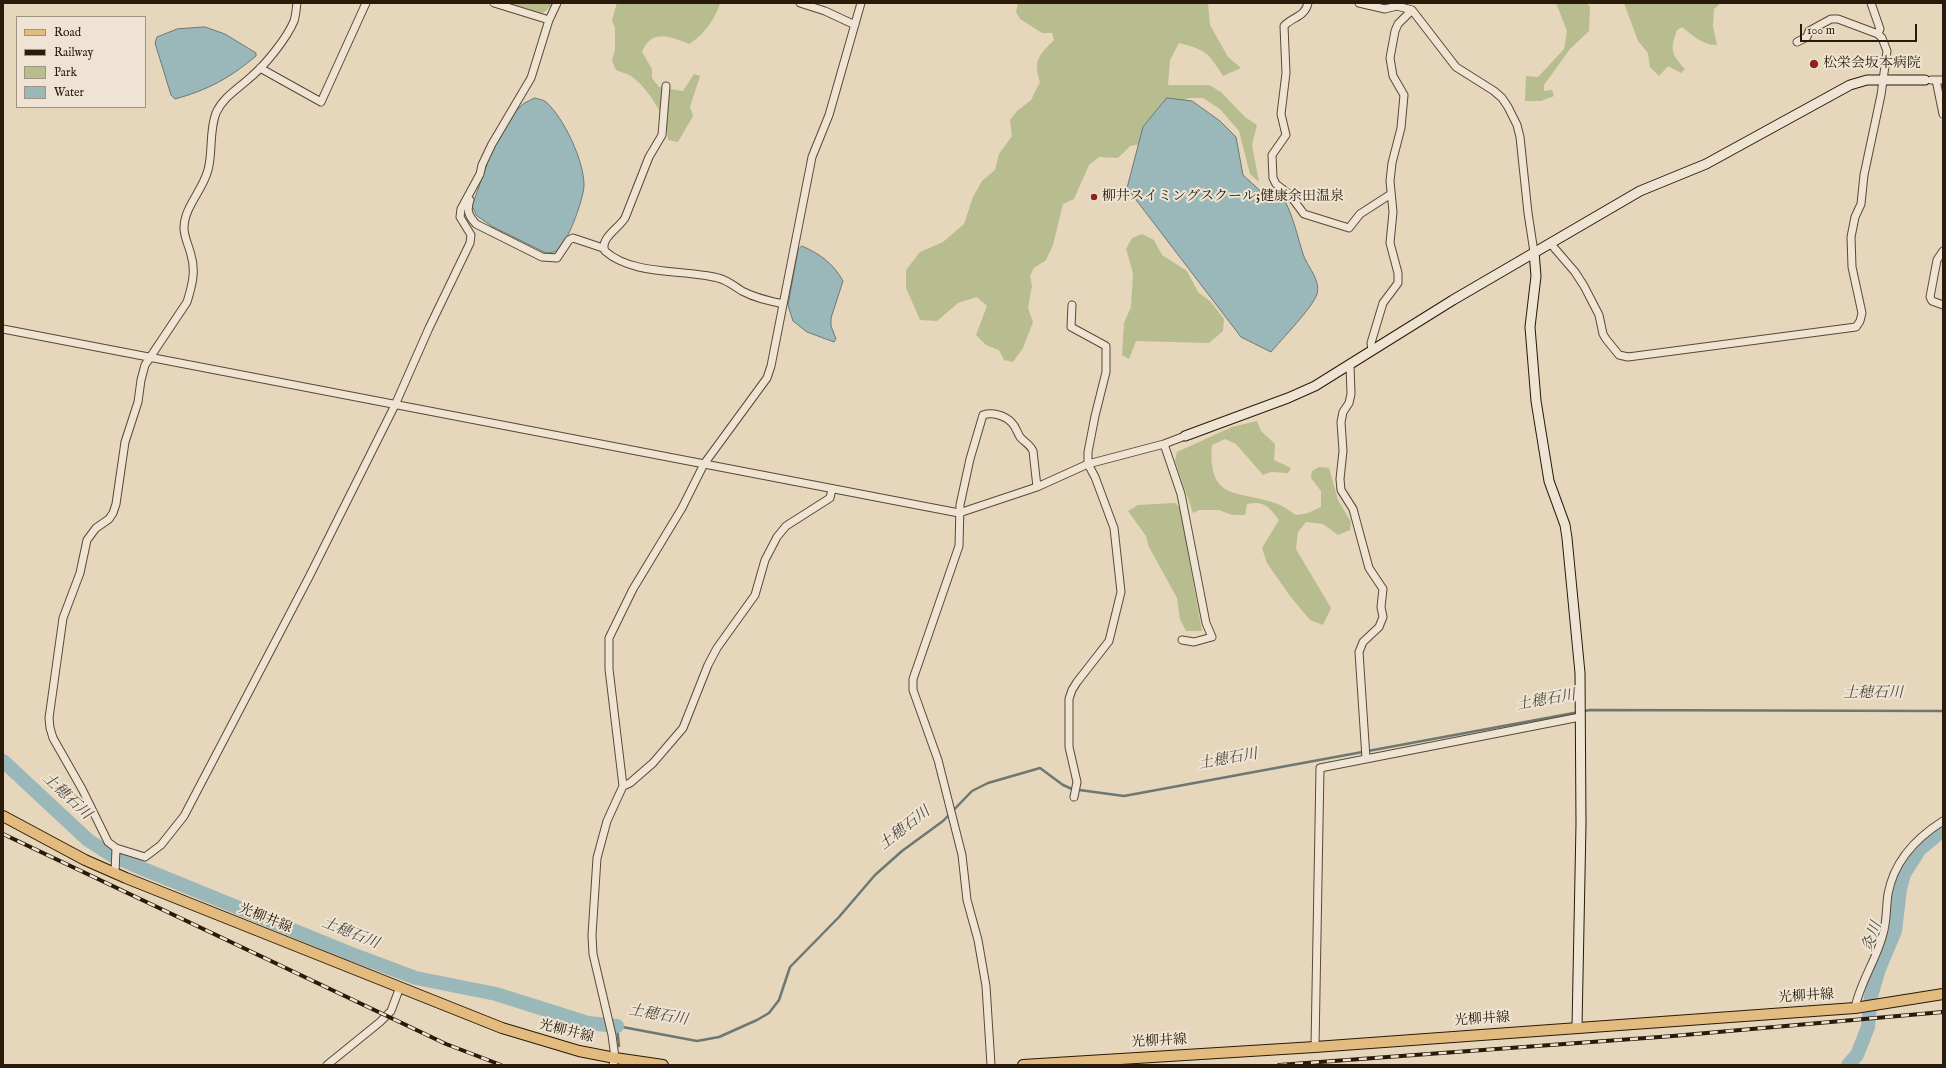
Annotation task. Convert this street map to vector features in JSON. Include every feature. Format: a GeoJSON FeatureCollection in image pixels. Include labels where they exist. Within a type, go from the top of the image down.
{"type":"FeatureCollection","features":[{"type":"Feature","properties":{"kind":"main road","name":"光柳井線"},"geometry":{"type":"LineString","coordinates":[[3,816],[114,871],[502,1028],[614,1062],[663,1065]]}},
{"type":"Feature","properties":{"kind":"main road","name":"光柳井線"},"geometry":{"type":"LineString","coordinates":[[1023,1065],[1315,1047],[1875,1006],[1943,994]]}},
{"type":"Feature","properties":{"kind":"street"},"geometry":{"type":"LineString","coordinates":[[297,3],[294,19],[290,28],[260,68],[225,99],[216,112],[212,129],[208,170],[204,182],[186,215],[184,229],[194,268],[191,290],[187,302],[145,365],[138,402],[125,442],[116,504],[109,519],[91,533],[87,540],[80,573],[63,618],[49,718],[53,738],[82,789],[108,842],[116,850],[145,857],[161,845],[184,816],[309,577],[395,405],[429,328],[470,243],[471,235],[460,217],[461,209],[480,174],[482,165],[492,144],[531,78],[549,20],[557,3]]}},
{"type":"Feature","properties":{"kind":"street"},"geometry":{"type":"LineString","coordinates":[[260,68],[321,102],[366,3]]}},
{"type":"Feature","properties":{"kind":"street"},"geometry":{"type":"LineString","coordinates":[[494,3],[549,20]]}},
{"type":"Feature","properties":{"kind":"street"},"geometry":{"type":"LineString","coordinates":[[800,3],[825,11],[855,25]]}},
{"type":"Feature","properties":{"kind":"street"},"geometry":{"type":"LineString","coordinates":[[614,1062],[609,1016],[593,954],[592,935],[597,858],[607,821],[623,786],[609,670],[610,638],[633,589],[682,508],[704,464],[767,378],[812,157],[826,126],[861,3]]}},
{"type":"Feature","properties":{"kind":"street"},"geometry":{"type":"LineString","coordinates":[[1308,3],[1307,9],[1303,14],[1288,22],[1284,26],[1286,73],[1281,114],[1286,135],[1272,156],[1272,178],[1276,184],[1289,194],[1304,214],[1324,219],[1343,228],[1349,228],[1360,214],[1391,194]]}},
{"type":"Feature","properties":{"kind":"street"},"geometry":{"type":"LineString","coordinates":[[1359,3],[1385,9],[1397,6],[1412,10],[1456,67],[1494,91],[1508,107],[1517,125],[1520,137],[1536,276],[1530,327],[1533,369],[1549,481],[1565,525],[1580,673],[1580,896],[1577,1027]]}},
{"type":"Feature","properties":{"kind":"street"},"geometry":{"type":"LineString","coordinates":[[1871,3],[1880,29],[1878,34]]}},
{"type":"Feature","properties":{"kind":"street"},"geometry":{"type":"LineString","coordinates":[[1372,350],[1371,343],[1383,303],[1398,283],[1398,273],[1390,243],[1393,212],[1391,194],[1392,163],[1404,103],[1404,95],[1393,76],[1390,58],[1395,31],[1398,24],[1412,10]]}},
{"type":"Feature","properties":{"kind":"street"},"geometry":{"type":"LineString","coordinates":[[1550,243],[1575,272],[1584,286],[1599,315],[1603,334],[1619,355],[1628,357],[1856,327],[1860,321],[1862,313],[1852,267],[1851,237],[1855,217],[1861,204],[1864,175],[1871,146],[1887,51],[1882,38],[1878,34],[1838,19],[1831,19],[1809,31],[1807,37],[1797,42]]}},
{"type":"Feature","properties":{"kind":"street"},"geometry":{"type":"LineString","coordinates":[[3,329],[832,490],[959,513],[1037,487],[1088,464],[1164,444],[1288,398],[1315,386],[1534,252],[1640,191],[1706,164],[1850,84],[1867,80],[1939,80],[1943,114]]}},
{"type":"Feature","properties":{"kind":"street"},"geometry":{"type":"LineString","coordinates":[[603,248],[608,236],[621,225],[625,218],[649,156],[662,135],[666,86]]}},
{"type":"Feature","properties":{"kind":"street"},"geometry":{"type":"LineString","coordinates":[[469,195],[470,199],[467,208],[469,215],[476,224],[542,257],[557,258],[569,240],[573,238],[603,248],[609,255],[625,262],[648,269],[716,277],[725,280],[750,295],[783,304]]}},
{"type":"Feature","properties":{"kind":"street"},"geometry":{"type":"LineString","coordinates":[[1943,251],[1937,260],[1930,298],[1932,301],[1943,305]]}},
{"type":"Feature","properties":{"kind":"street"},"geometry":{"type":"LineString","coordinates":[[1072,305],[1071,327],[1106,346],[1106,372],[1094,416],[1088,452],[1088,464],[1095,477],[1114,528],[1121,592],[1109,641],[1077,682],[1069,699],[1069,747],[1076,778],[1075,793]]}},
{"type":"Feature","properties":{"kind":"street"},"geometry":{"type":"LineString","coordinates":[[1350,364],[1351,394],[1349,403],[1343,412],[1341,422],[1343,451],[1340,479],[1341,490],[1353,509],[1369,568],[1383,589],[1381,606],[1383,617],[1379,627],[1363,642],[1358,652],[1365,753]]}},
{"type":"Feature","properties":{"kind":"street"},"geometry":{"type":"LineString","coordinates":[[992,1065],[986,986],[978,940],[967,900],[962,854],[938,760],[918,708],[913,690],[915,670],[959,546],[959,513],[970,459],[983,416],[989,413],[999,415],[1013,424],[1021,438],[1030,446],[1033,451],[1037,487]]}},
{"type":"Feature","properties":{"kind":"street"},"geometry":{"type":"LineString","coordinates":[[1164,444],[1181,494],[1206,623],[1212,636],[1194,642],[1182,640]]}},
{"type":"Feature","properties":{"kind":"street"},"geometry":{"type":"LineString","coordinates":[[623,786],[630,784],[653,763],[683,728],[708,665],[717,648],[755,595],[765,560],[777,537],[786,526],[830,498],[832,490]]}},
{"type":"Feature","properties":{"kind":"street"},"geometry":{"type":"LineString","coordinates":[[1315,1047],[1320,768],[1365,753],[1580,717]]}},
{"type":"Feature","properties":{"kind":"street"},"geometry":{"type":"LineString","coordinates":[[1859,1007],[1857,995],[1866,979],[1884,933],[1889,892],[1897,865],[1920,838],[1943,821]]}},
{"type":"Feature","properties":{"kind":"street"},"geometry":{"type":"LineString","coordinates":[[114,871],[116,850]]}},
{"type":"Feature","properties":{"kind":"street"},"geometry":{"type":"LineString","coordinates":[[327,1065],[380,1022],[391,1011],[400,987]]}},
{"type":"Feature","properties":{"kind":"green space"},"geometry":{"type":"Polygon","coordinates":[[[509,3],[554,3],[542,14],[509,3]]]}},
{"type":"Feature","properties":{"kind":"green space"},"geometry":{"type":"Polygon","coordinates":[[[617,3],[720,3],[708,26],[694,41],[689,44],[669,37],[657,37],[646,44],[642,52],[652,69],[652,78],[659,87],[683,91],[694,74],[700,76],[690,107],[693,116],[678,142],[668,140],[665,123],[661,114],[644,88],[631,76],[616,70],[612,61],[615,50],[615,28],[612,20],[617,3]]]}},
{"type":"Feature","properties":{"kind":"green space"},"geometry":{"type":"Polygon","coordinates":[[[1018,3],[1208,3],[1210,25],[1228,57],[1241,68],[1223,76],[1206,53],[1179,43],[1170,60],[1168,85],[1209,85],[1221,92],[1245,117],[1257,125],[1252,145],[1259,182],[1250,174],[1239,131],[1220,109],[1203,98],[1189,98],[1166,108],[1147,143],[1130,146],[1118,158],[1099,157],[1089,165],[1074,199],[1063,204],[1053,245],[1046,260],[1034,268],[1030,276],[1032,286],[1028,308],[1033,322],[1023,348],[1013,362],[1004,360],[999,350],[986,345],[976,335],[987,306],[977,297],[958,303],[937,321],[920,320],[906,288],[906,270],[920,252],[943,242],[964,224],[973,197],[982,181],[995,170],[999,154],[1012,136],[1010,120],[1017,111],[1031,100],[1040,82],[1037,63],[1041,54],[1054,40],[1052,33],[1042,33],[1020,19],[1016,12],[1018,3]]]}},
{"type":"Feature","properties":{"kind":"green space"},"geometry":{"type":"Polygon","coordinates":[[[1556,3],[1587,3],[1590,7],[1589,31],[1570,49],[1544,85],[1544,91],[1552,90],[1554,96],[1541,101],[1525,101],[1526,76],[1538,77],[1564,49],[1567,31],[1556,3]]]}},
{"type":"Feature","properties":{"kind":"green space"},"geometry":{"type":"Polygon","coordinates":[[[1624,3],[1721,3],[1714,9],[1713,26],[1717,45],[1703,42],[1682,27],[1677,30],[1673,42],[1673,51],[1674,55],[1685,69],[1681,73],[1668,66],[1659,76],[1650,67],[1648,53],[1638,41],[1624,3]]]}},
{"type":"Feature","properties":{"kind":"green space"},"geometry":{"type":"Polygon","coordinates":[[[1142,234],[1154,240],[1162,255],[1187,271],[1198,292],[1211,302],[1224,319],[1223,331],[1209,343],[1136,341],[1129,359],[1122,355],[1124,323],[1131,307],[1133,273],[1126,249],[1132,238],[1142,234]]]}},
{"type":"Feature","properties":{"kind":"green space"},"geometry":{"type":"Polygon","coordinates":[[[1257,421],[1261,431],[1275,444],[1274,460],[1291,468],[1288,473],[1271,472],[1263,475],[1236,444],[1225,439],[1212,445],[1212,464],[1215,477],[1222,486],[1230,492],[1266,500],[1280,505],[1296,515],[1308,513],[1321,507],[1321,491],[1311,478],[1312,471],[1319,467],[1329,468],[1338,500],[1351,522],[1350,530],[1338,535],[1323,524],[1306,522],[1298,532],[1296,549],[1331,608],[1323,625],[1310,620],[1290,596],[1267,563],[1262,548],[1279,520],[1273,512],[1262,504],[1253,503],[1247,504],[1245,515],[1232,515],[1219,510],[1199,510],[1193,513],[1175,461],[1177,452],[1232,427],[1257,421]]]}},
{"type":"Feature","properties":{"kind":"green space"},"geometry":{"type":"Polygon","coordinates":[[[1175,503],[1180,508],[1202,631],[1186,631],[1180,619],[1177,598],[1149,547],[1146,536],[1128,511],[1138,505],[1175,503]]]}},
{"type":"Feature","properties":{"kind":"water"},"geometry":{"type":"Polygon","coordinates":[[[205,27],[225,34],[256,53],[256,56],[228,77],[198,92],[175,99],[171,95],[155,43],[157,37],[177,29],[205,27]]]}},
{"type":"Feature","properties":{"kind":"water"},"geometry":{"type":"Polygon","coordinates":[[[535,98],[546,102],[560,118],[577,152],[581,164],[584,185],[579,208],[564,243],[560,248],[550,253],[546,253],[493,227],[477,216],[472,206],[491,153],[515,112],[523,104],[535,98]]]}},
{"type":"Feature","properties":{"kind":"water"},"geometry":{"type":"Polygon","coordinates":[[[1167,98],[1192,101],[1220,121],[1236,137],[1243,175],[1267,197],[1285,201],[1288,208],[1303,254],[1315,278],[1318,289],[1315,299],[1310,307],[1271,352],[1241,337],[1127,188],[1143,127],[1167,98]]]}},
{"type":"Feature","properties":{"kind":"water"},"geometry":{"type":"Polygon","coordinates":[[[802,246],[815,252],[826,260],[835,269],[843,281],[831,318],[831,326],[836,339],[834,342],[807,332],[793,321],[788,305],[798,250],[802,246]]]}},
{"type":"Feature","properties":{"kind":"waterway","name":"土穂石川"},"geometry":{"type":"LineString","coordinates":[[619,1046],[617,1026],[697,1041],[719,1037],[769,1013],[779,1000],[790,967],[839,917],[875,875],[902,851],[943,821],[972,791],[988,783],[1040,768],[1063,785],[1072,789],[1124,796],[1590,710],[1943,711]]}},
{"type":"Feature","properties":{"kind":"waterway","name":"土穂石川"},"geometry":{"type":"LineString","coordinates":[[3,761],[88,840],[111,855],[141,868],[349,953],[416,978],[496,994],[588,1023],[617,1026]]}},
{"type":"Feature","properties":{"kind":"waterway","name":"灸川"},"geometry":{"type":"LineString","coordinates":[[1848,1065],[1857,1055],[1868,1027],[1871,996],[1879,969],[1895,931],[1900,889],[1904,874],[1920,849],[1943,830]]}},
{"type":"Feature","properties":{"kind":"railway"},"geometry":{"type":"LineString","coordinates":[[3,834],[446,1044],[501,1065]]}},
{"type":"Feature","properties":{"kind":"railway"},"geometry":{"type":"LineString","coordinates":[[1279,1065],[1673,1036],[1943,1012]]}},
{"type":"Feature","properties":{"kind":"place","name":"松栄会坂本病院"},"geometry":{"type":"Point","coordinates":[1814,64]}},
{"type":"Feature","properties":{"kind":"place","name":"柳井スイミングスクール;健康余田温泉"},"geometry":{"type":"Point","coordinates":[1094,197]}}]}
